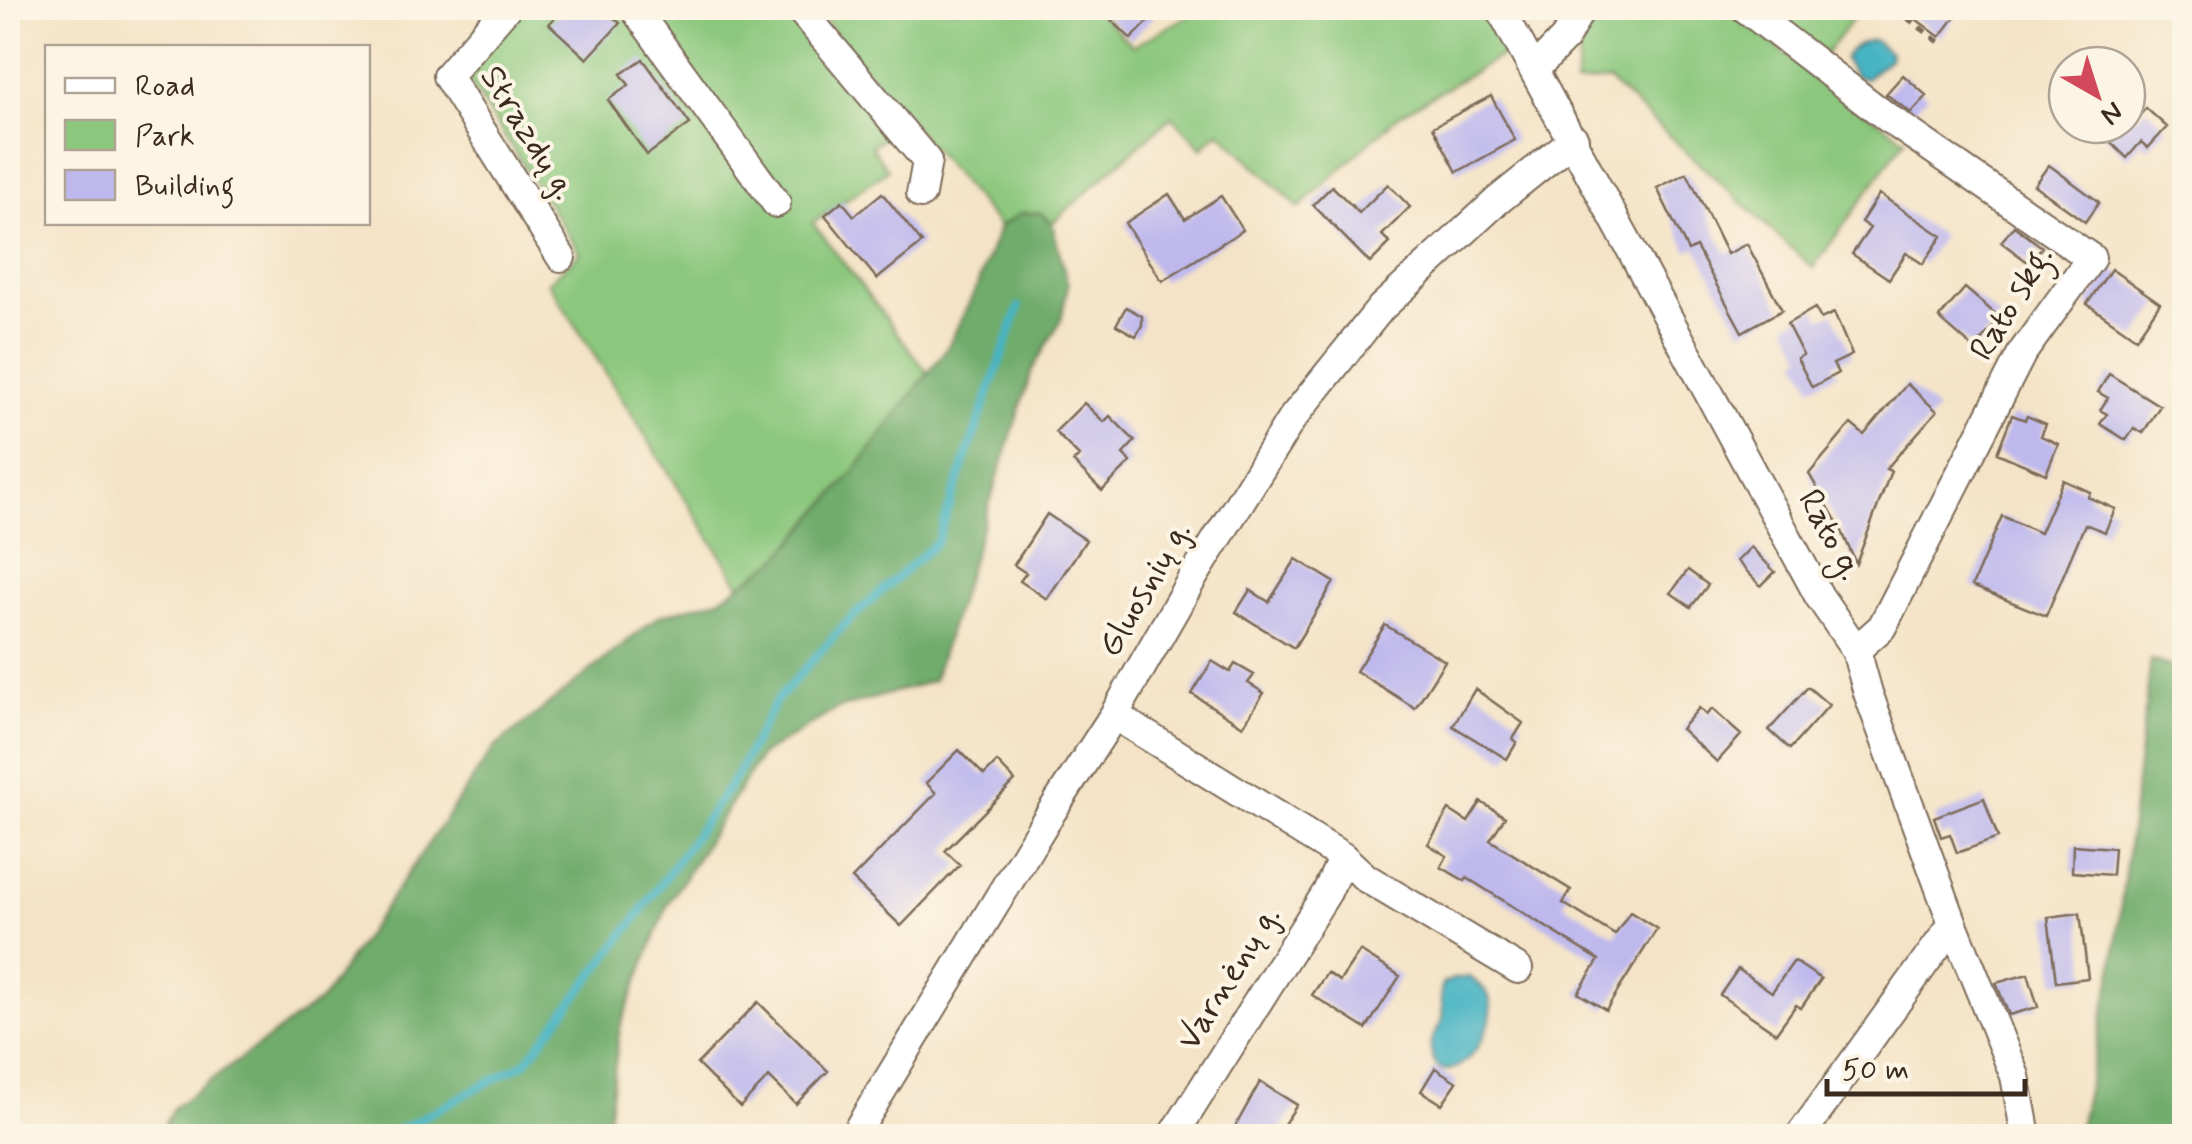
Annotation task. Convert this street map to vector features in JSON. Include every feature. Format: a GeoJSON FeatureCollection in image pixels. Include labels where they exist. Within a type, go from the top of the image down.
{"type":"FeatureCollection","features":[{"type":"Feature","properties":{"kind":"street","name":"Strazdų g."},"geometry":{"type":"LineString","coordinates":[[506,8],[446,76],[562,256]]}},
{"type":"Feature","properties":{"kind":"street"},"geometry":{"type":"LineString","coordinates":[[634,8],[776,203]]}},
{"type":"Feature","properties":{"kind":"street"},"geometry":{"type":"LineString","coordinates":[[799,8],[928,161],[922,194]]}},
{"type":"Feature","properties":{"kind":"street","name":"Rato g."},"geometry":{"type":"LineString","coordinates":[[1500,8],[1820,596],[1856,650],[1868,694],[1953,924],[2016,1076],[2026,1136]]}},
{"type":"Feature","properties":{"kind":"street"},"geometry":{"type":"LineString","coordinates":[[1534,70],[1566,38],[1580,8]]}},
{"type":"Feature","properties":{"kind":"street","name":"Rato skg."},"geometry":{"type":"LineString","coordinates":[[1745,8],[1888,118],[2091,258],[2022,352],[1882,627],[1856,650]]}},
{"type":"Feature","properties":{"kind":"street","name":"Gluosnių g."},"geometry":{"type":"LineString","coordinates":[[854,1136],[1044,822],[1114,716],[1192,579],[1302,406],[1381,308],[1497,201],[1574,139]]}},
{"type":"Feature","properties":{"kind":"street"},"geometry":{"type":"LineString","coordinates":[[1114,716],[1344,858],[1366,878],[1518,969]]}},
{"type":"Feature","properties":{"kind":"street","name":"Varnėnų g."},"geometry":{"type":"LineString","coordinates":[[1173,1136],[1327,892],[1344,858]]}},
{"type":"Feature","properties":{"kind":"street"},"geometry":{"type":"LineString","coordinates":[[1800,1136],[1953,924]]}},
{"type":"Feature","properties":{"kind":"path"},"geometry":{"type":"LineString","coordinates":[[1894,8],[1940,42]]}},
{"type":"Feature","properties":{"kind":"green space"},"geometry":{"type":"Polygon","coordinates":[[[521,8],[788,8],[894,132],[871,146],[888,170],[813,223],[928,373],[854,472],[777,560],[740,585],[548,282],[580,253],[464,74],[521,8]]]}},
{"type":"Feature","properties":{"kind":"green space"},"geometry":{"type":"Polygon","coordinates":[[[814,8],[1094,8],[1133,46],[1203,8],[1485,8],[1510,51],[1399,115],[1299,208],[1219,131],[1202,148],[1172,116],[1052,223],[1041,213],[1022,213],[999,227],[814,8]]]}},
{"type":"Feature","properties":{"kind":"green space"},"geometry":{"type":"Polygon","coordinates":[[[1598,8],[1731,8],[1810,74],[1905,139],[1813,268],[1609,81],[1575,84],[1580,51],[1598,8]]]}},
{"type":"Feature","properties":{"kind":"green space"},"geometry":{"type":"Polygon","coordinates":[[[1758,8],[1861,8],[1821,60],[1758,8]]]}},
{"type":"Feature","properties":{"kind":"green space"},"geometry":{"type":"Polygon","coordinates":[[[1021,213],[1041,213],[1052,223],[1068,285],[1061,320],[1032,370],[933,681],[837,709],[761,755],[668,904],[620,1027],[608,1119],[596,1136],[159,1136],[173,1108],[321,1000],[494,748],[659,616],[719,599],[777,560],[854,472],[947,348],[976,289],[999,227],[1021,213]]]}},
{"type":"Feature","properties":{"kind":"green space"},"geometry":{"type":"Polygon","coordinates":[[[2151,660],[2184,671],[2184,1136],[2077,1136],[2113,970],[2151,660]]]}},
{"type":"Feature","properties":{"kind":"water"},"geometry":{"type":"Polygon","coordinates":[[[1874,40],[1890,53],[1889,59],[1866,78],[1855,76],[1844,59],[1856,45],[1874,40]]]}},
{"type":"Feature","properties":{"kind":"water"},"geometry":{"type":"Polygon","coordinates":[[[1470,977],[1487,993],[1491,1015],[1478,1046],[1456,1067],[1445,1070],[1436,1065],[1431,1050],[1442,1017],[1442,984],[1470,977]]]}},
{"type":"Feature","properties":{"kind":"building"},"geometry":{"type":"Polygon","coordinates":[[[564,8],[603,8],[620,23],[587,59],[549,24],[564,8]]]}},
{"type":"Feature","properties":{"kind":"building"},"geometry":{"type":"Polygon","coordinates":[[[1099,8],[1162,8],[1131,39],[1099,8]]]}},
{"type":"Feature","properties":{"kind":"building"},"geometry":{"type":"Polygon","coordinates":[[[1901,8],[1962,8],[1940,37],[1901,8]]]}},
{"type":"Feature","properties":{"kind":"building"},"geometry":{"type":"Polygon","coordinates":[[[643,59],[690,124],[647,155],[608,100],[629,85],[621,74],[643,59]]]}},
{"type":"Feature","properties":{"kind":"building"},"geometry":{"type":"Polygon","coordinates":[[[1903,75],[1927,96],[1911,113],[1886,94],[1903,75]]]}},
{"type":"Feature","properties":{"kind":"building"},"geometry":{"type":"Polygon","coordinates":[[[1491,96],[1515,140],[1457,172],[1433,127],[1491,96]]]}},
{"type":"Feature","properties":{"kind":"building"},"geometry":{"type":"Polygon","coordinates":[[[2147,109],[2167,127],[2148,148],[2144,145],[2147,109]]]}},
{"type":"Feature","properties":{"kind":"building"},"geometry":{"type":"Polygon","coordinates":[[[2114,145],[2138,145],[2127,158],[2114,145]]]}},
{"type":"Feature","properties":{"kind":"building"},"geometry":{"type":"Polygon","coordinates":[[[2049,165],[2099,202],[2085,222],[2034,185],[2049,165]]]}},
{"type":"Feature","properties":{"kind":"building"},"geometry":{"type":"Polygon","coordinates":[[[1687,173],[1727,254],[1747,244],[1782,310],[1742,332],[1696,247],[1688,251],[1657,188],[1687,173]]]}},
{"type":"Feature","properties":{"kind":"building"},"geometry":{"type":"Polygon","coordinates":[[[1388,184],[1410,207],[1382,235],[1390,243],[1370,263],[1313,205],[1332,186],[1359,213],[1388,184]]]}},
{"type":"Feature","properties":{"kind":"building"},"geometry":{"type":"Polygon","coordinates":[[[882,193],[922,243],[877,279],[825,215],[842,201],[854,216],[882,193]]]}},
{"type":"Feature","properties":{"kind":"building"},"geometry":{"type":"Polygon","coordinates":[[[1169,194],[1185,219],[1221,196],[1243,230],[1162,281],[1125,223],[1169,194]]]}},
{"type":"Feature","properties":{"kind":"building"},"geometry":{"type":"Polygon","coordinates":[[[1879,194],[1942,236],[1923,264],[1906,253],[1889,279],[1852,254],[1870,228],[1861,222],[1879,194]]]}},
{"type":"Feature","properties":{"kind":"building"},"geometry":{"type":"Polygon","coordinates":[[[2014,226],[2042,247],[2029,263],[2001,242],[2014,226]]]}},
{"type":"Feature","properties":{"kind":"building"},"geometry":{"type":"Polygon","coordinates":[[[2111,269],[2160,303],[2136,338],[2087,304],[2111,269]]]}},
{"type":"Feature","properties":{"kind":"building"},"geometry":{"type":"Polygon","coordinates":[[[1965,288],[2000,318],[1974,349],[1939,318],[1965,288]]]}},
{"type":"Feature","properties":{"kind":"building"},"geometry":{"type":"Polygon","coordinates":[[[1126,307],[1142,316],[1136,336],[1116,325],[1126,307]]]}},
{"type":"Feature","properties":{"kind":"building"},"geometry":{"type":"Polygon","coordinates":[[[1815,308],[1821,319],[1834,313],[1852,355],[1833,364],[1838,373],[1812,387],[1797,358],[1803,355],[1787,324],[1815,308]]]}},
{"type":"Feature","properties":{"kind":"building"},"geometry":{"type":"Polygon","coordinates":[[[2109,374],[2160,406],[2143,433],[2134,428],[2126,440],[2100,424],[2107,414],[2100,410],[2108,398],[2098,392],[2109,374]]]}},
{"type":"Feature","properties":{"kind":"building"},"geometry":{"type":"Polygon","coordinates":[[[1907,384],[1937,411],[1886,469],[1891,471],[1856,564],[1809,474],[1851,424],[1864,435],[1907,384]]]}},
{"type":"Feature","properties":{"kind":"building"},"geometry":{"type":"Polygon","coordinates":[[[1084,403],[1104,422],[1110,416],[1135,441],[1123,454],[1131,462],[1102,491],[1073,462],[1079,456],[1055,432],[1084,403]]]}},
{"type":"Feature","properties":{"kind":"building"},"geometry":{"type":"Polygon","coordinates":[[[2012,415],[2046,424],[2041,436],[2058,444],[2046,474],[1997,453],[2012,415]]]}},
{"type":"Feature","properties":{"kind":"building"},"geometry":{"type":"Polygon","coordinates":[[[2063,480],[2115,509],[2105,532],[2085,524],[2046,616],[1972,586],[2002,516],[2040,533],[2063,480]]]}},
{"type":"Feature","properties":{"kind":"building"},"geometry":{"type":"Polygon","coordinates":[[[1047,514],[1086,540],[1047,599],[1020,581],[1026,573],[1014,565],[1047,514]]]}},
{"type":"Feature","properties":{"kind":"building"},"geometry":{"type":"Polygon","coordinates":[[[1751,547],[1775,572],[1761,586],[1737,561],[1751,547]]]}},
{"type":"Feature","properties":{"kind":"building"},"geometry":{"type":"Polygon","coordinates":[[[1296,559],[1334,582],[1294,648],[1236,612],[1250,590],[1269,602],[1296,559]]]}},
{"type":"Feature","properties":{"kind":"building"},"geometry":{"type":"Polygon","coordinates":[[[1688,570],[1708,585],[1691,607],[1671,593],[1688,570]]]}},
{"type":"Feature","properties":{"kind":"building"},"geometry":{"type":"Polygon","coordinates":[[[1385,625],[1445,661],[1415,708],[1356,671],[1385,625]]]}},
{"type":"Feature","properties":{"kind":"building"},"geometry":{"type":"Polygon","coordinates":[[[1212,661],[1230,672],[1235,664],[1254,675],[1248,683],[1264,693],[1243,726],[1192,694],[1212,661]]]}},
{"type":"Feature","properties":{"kind":"building"},"geometry":{"type":"Polygon","coordinates":[[[1808,687],[1829,705],[1790,749],[1769,730],[1808,687]]]}},
{"type":"Feature","properties":{"kind":"building"},"geometry":{"type":"Polygon","coordinates":[[[1475,689],[1523,723],[1507,759],[1453,726],[1475,689]]]}},
{"type":"Feature","properties":{"kind":"building"},"geometry":{"type":"Polygon","coordinates":[[[1699,708],[1706,715],[1712,709],[1741,735],[1717,762],[1681,729],[1699,708]]]}},
{"type":"Feature","properties":{"kind":"building"},"geometry":{"type":"Polygon","coordinates":[[[959,750],[984,775],[997,762],[1015,781],[945,851],[960,865],[901,926],[852,879],[936,793],[926,783],[959,750]]]}},
{"type":"Feature","properties":{"kind":"building"},"geometry":{"type":"Polygon","coordinates":[[[1984,798],[1998,838],[1957,853],[1950,834],[1941,837],[1934,817],[1984,798]]]}},
{"type":"Feature","properties":{"kind":"building"},"geometry":{"type":"Polygon","coordinates":[[[1481,802],[1505,817],[1490,840],[1571,890],[1563,903],[1615,935],[1630,912],[1657,929],[1606,1010],[1578,993],[1599,960],[1467,878],[1465,881],[1441,867],[1447,856],[1428,844],[1449,810],[1468,822],[1481,802]]]}},
{"type":"Feature","properties":{"kind":"building"},"geometry":{"type":"Polygon","coordinates":[[[2073,845],[2114,848],[2112,875],[2072,872],[2073,845]]]}},
{"type":"Feature","properties":{"kind":"building"},"geometry":{"type":"Polygon","coordinates":[[[2080,913],[2088,978],[2056,982],[2048,917],[2080,913]]]}},
{"type":"Feature","properties":{"kind":"building"},"geometry":{"type":"Polygon","coordinates":[[[1360,951],[1400,976],[1366,1029],[1312,995],[1327,973],[1340,981],[1360,951]]]}},
{"type":"Feature","properties":{"kind":"building"},"geometry":{"type":"Polygon","coordinates":[[[1794,961],[1821,979],[1801,1008],[1796,1005],[1776,1033],[1720,995],[1738,969],[1772,992],[1794,961]]]}},
{"type":"Feature","properties":{"kind":"building"},"geometry":{"type":"Polygon","coordinates":[[[2028,974],[2038,1007],[2009,1015],[1996,983],[2028,974]]]}},
{"type":"Feature","properties":{"kind":"building"},"geometry":{"type":"Polygon","coordinates":[[[758,1002],[828,1071],[796,1104],[769,1077],[740,1107],[697,1064],[758,1002]]]}},
{"type":"Feature","properties":{"kind":"building"},"geometry":{"type":"Polygon","coordinates":[[[1435,1068],[1457,1082],[1442,1104],[1421,1091],[1435,1068]]]}},
{"type":"Feature","properties":{"kind":"building"},"geometry":{"type":"Polygon","coordinates":[[[1260,1082],[1297,1105],[1276,1136],[1230,1136],[1260,1082]]]}},
{"type":"Feature","properties":{"kind":"waterway"},"geometry":{"type":"LineString","coordinates":[[387,1136],[525,1063],[631,926],[735,778],[775,702],[846,623],[937,542],[1019,307]]}}]}
